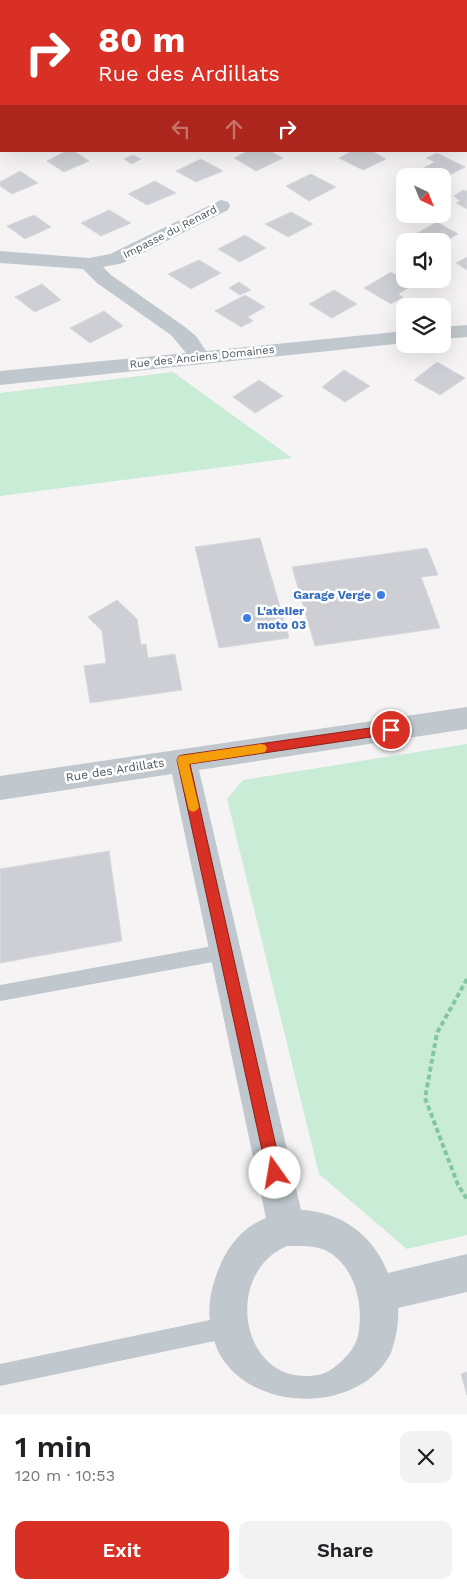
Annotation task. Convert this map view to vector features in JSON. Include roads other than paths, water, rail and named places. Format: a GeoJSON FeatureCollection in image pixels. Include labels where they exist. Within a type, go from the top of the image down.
{"type":"FeatureCollection","features":[{"type":"Feature","properties":{"kind":"street","name":"Impasse du Renard"},"geometry":{"type":"LineString","coordinates":[[0,257],[89,264],[116,259],[222,206]]}},
{"type":"Feature","properties":{"kind":"street"},"geometry":{"type":"LineString","coordinates":[[89,264],[104,278],[178,331],[189,342],[199,357]]}},
{"type":"Feature","properties":{"kind":"street"},"geometry":{"type":"LineString","coordinates":[[451,332],[467,331]]}},
{"type":"Feature","properties":{"kind":"street","name":"Rue des Anciens Domaines"},"geometry":{"type":"LineString","coordinates":[[0,378],[396,338]]}},
{"type":"Feature","properties":{"kind":"street","name":"Rue des Ardillats"},"geometry":{"type":"LineString","coordinates":[[0,788],[467,718]]}},
{"type":"Feature","properties":{"kind":"street"},"geometry":{"type":"LineString","coordinates":[[183,760],[224,952],[287,1228]]}},
{"type":"Feature","properties":{"kind":"street"},"geometry":{"type":"LineString","coordinates":[[287,1228],[311,1228],[333,1234],[353,1249],[369,1269],[378,1294],[380,1320],[375,1346],[363,1368],[323,1405],[273,1389],[253,1374],[238,1352],[229,1327],[228,1300],[234,1274],[247,1253],[266,1237],[287,1228]]}},
{"type":"Feature","properties":{"kind":"street"},"geometry":{"type":"LineString","coordinates":[[378,1294],[467,1274]]}},
{"type":"Feature","properties":{"kind":"lane"},"geometry":{"type":"LineString","coordinates":[[0,993],[224,952]]}},
{"type":"Feature","properties":{"kind":"lane"},"geometry":{"type":"LineString","coordinates":[[0,1375],[229,1327]]}},
{"type":"Feature","properties":{"kind":"place","name":"Garage Verge"},"geometry":{"type":"Point","coordinates":[381,595]}},
{"type":"Feature","properties":{"kind":"place","name":"L'atelier moto 03"},"geometry":{"type":"Point","coordinates":[247,618]}}]}
